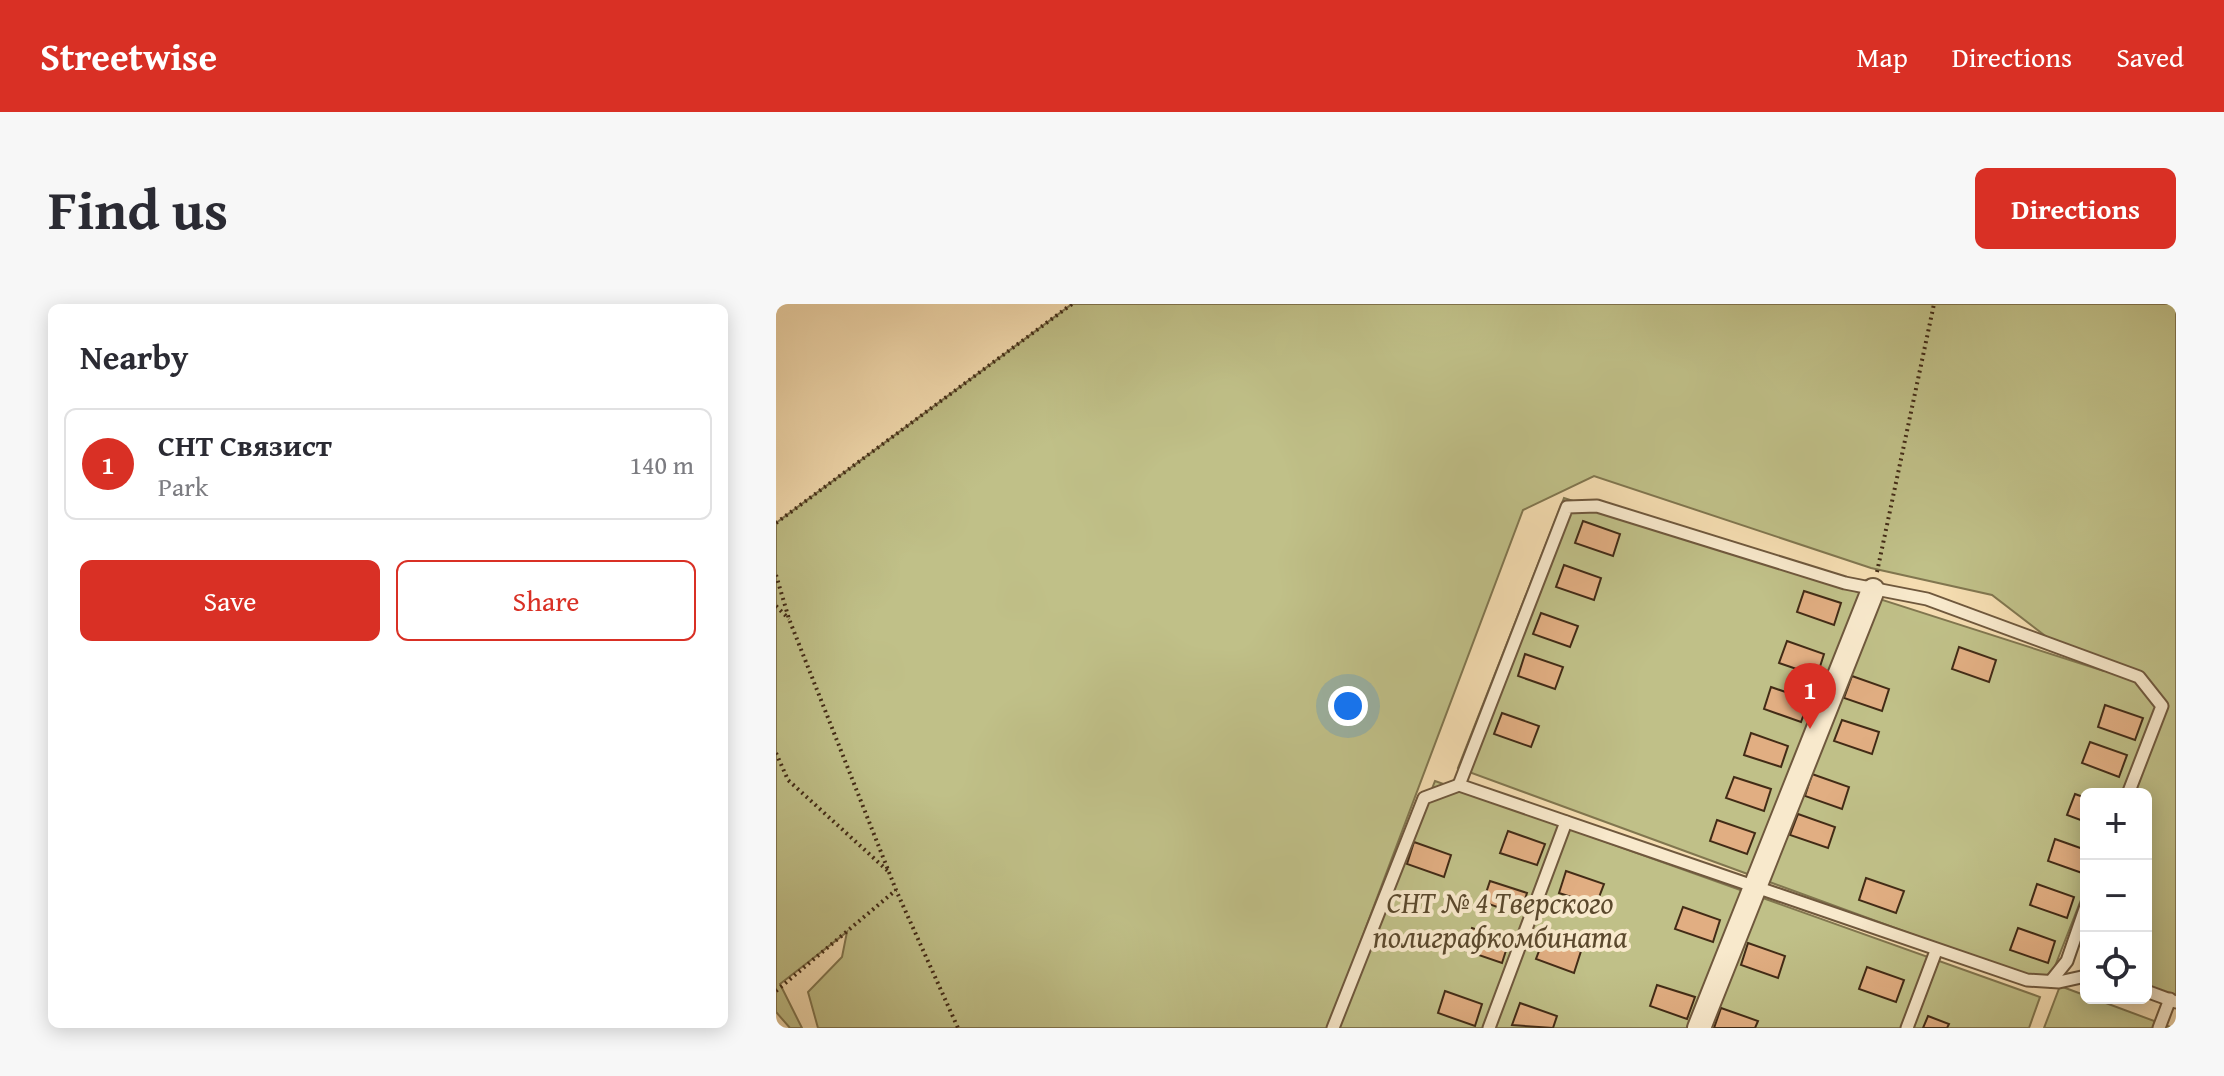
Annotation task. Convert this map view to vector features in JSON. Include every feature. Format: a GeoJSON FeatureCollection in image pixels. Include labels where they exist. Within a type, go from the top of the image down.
{"type":"FeatureCollection","features":[{"type":"Feature","properties":{"kind":"street"},"geometry":{"type":"LineString","coordinates":[[1699,1028],[1873,590]]}},
{"type":"Feature","properties":{"kind":"lane"},"geometry":{"type":"LineString","coordinates":[[1459,785],[1567,507],[1597,506],[1873,590],[1927,599],[2139,677],[2162,706],[2130,788]]}},
{"type":"Feature","properties":{"kind":"lane"},"geometry":{"type":"LineString","coordinates":[[1333,1028],[1424,798],[1459,785],[2027,980],[2051,981],[2080,977]]}},
{"type":"Feature","properties":{"kind":"lane"},"geometry":{"type":"LineString","coordinates":[[1489,1028],[1566,822]]}},
{"type":"Feature","properties":{"kind":"lane"},"geometry":{"type":"LineString","coordinates":[[2051,981],[2067,961],[2080,923]]}},
{"type":"Feature","properties":{"kind":"lane"},"geometry":{"type":"LineString","coordinates":[[1907,1028],[1936,951]]}},
{"type":"Feature","properties":{"kind":"lane"},"geometry":{"type":"LineString","coordinates":[[2152,993],[2173,1000],[2159,1028]]}},
{"type":"Feature","properties":{"kind":"path"},"geometry":{"type":"LineString","coordinates":[[776,523],[1072,304]]}},
{"type":"Feature","properties":{"kind":"path"},"geometry":{"type":"LineString","coordinates":[[1873,590],[1934,304]]}},
{"type":"Feature","properties":{"kind":"path"},"geometry":{"type":"LineString","coordinates":[[776,575],[789,619],[896,890],[958,1028]]}},
{"type":"Feature","properties":{"kind":"path"},"geometry":{"type":"LineString","coordinates":[[776,606],[789,619]]}},
{"type":"Feature","properties":{"kind":"path"},"geometry":{"type":"LineString","coordinates":[[776,753],[788,780],[890,873]]}},
{"type":"Feature","properties":{"kind":"path"},"geometry":{"type":"LineString","coordinates":[[776,991],[896,890]]}},
{"type":"Feature","properties":{"kind":"green space"},"geometry":{"type":"Polygon","coordinates":[[[1072,304],[2176,304],[2176,996],[2152,987],[2152,788],[2133,788],[2159,698],[2124,788],[2080,788],[2080,902],[2048,984],[1458,768],[1564,498],[2104,671],[2069,654],[1992,595],[1871,568],[1594,476],[1523,510],[1328,1028],[818,1028],[808,992],[842,957],[847,932],[780,984],[802,1028],[790,1028],[776,1012],[776,523],[1072,304]]]}},
{"type":"Feature","properties":{"kind":"green space","name":"СНТ № 4 Тверского полиграфкомбината"},"geometry":{"type":"Polygon","coordinates":[[[1435,781],[2040,997],[2029,1028],[1339,1028],[1435,781]]]}},
{"type":"Feature","properties":{"kind":"green space"},"geometry":{"type":"Polygon","coordinates":[[[2060,986],[2080,993],[2080,1004],[2108,1004],[2173,1028],[2044,1028],[2060,986]]]}},
{"type":"Feature","properties":{"kind":"building"},"geometry":{"type":"Polygon","coordinates":[[[1583,521],[1620,534],[1613,556],[1575,543],[1583,521]]]}},
{"type":"Feature","properties":{"kind":"building"},"geometry":{"type":"Polygon","coordinates":[[[1564,565],[1601,578],[1594,600],[1556,587],[1564,565]]]}},
{"type":"Feature","properties":{"kind":"building"},"geometry":{"type":"Polygon","coordinates":[[[1804,591],[1841,603],[1834,625],[1797,612],[1804,591]]]}},
{"type":"Feature","properties":{"kind":"building"},"geometry":{"type":"Polygon","coordinates":[[[1541,613],[1578,626],[1570,647],[1533,634],[1541,613]]]}},
{"type":"Feature","properties":{"kind":"building"},"geometry":{"type":"Polygon","coordinates":[[[1787,641],[1824,654],[1817,676],[1779,663],[1787,641]]]}},
{"type":"Feature","properties":{"kind":"building"},"geometry":{"type":"Polygon","coordinates":[[[1959,647],[1996,660],[1989,682],[1952,669],[1959,647]]]}},
{"type":"Feature","properties":{"kind":"building"},"geometry":{"type":"Polygon","coordinates":[[[1525,654],[1563,667],[1555,689],[1518,676],[1525,654]]]}},
{"type":"Feature","properties":{"kind":"building"},"geometry":{"type":"Polygon","coordinates":[[[1852,676],[1889,689],[1882,711],[1844,698],[1852,676]]]}},
{"type":"Feature","properties":{"kind":"building"},"geometry":{"type":"Polygon","coordinates":[[[1771,687],[1809,700],[1801,722],[1764,709],[1771,687]]]}},
{"type":"Feature","properties":{"kind":"building"},"geometry":{"type":"Polygon","coordinates":[[[2105,705],[2143,718],[2135,740],[2098,727],[2105,705]]]}},
{"type":"Feature","properties":{"kind":"building"},"geometry":{"type":"Polygon","coordinates":[[[1502,713],[1539,726],[1531,747],[1494,734],[1502,713]]]}},
{"type":"Feature","properties":{"kind":"building"},"geometry":{"type":"Polygon","coordinates":[[[1842,720],[1879,732],[1872,754],[1834,741],[1842,720]]]}},
{"type":"Feature","properties":{"kind":"building"},"geometry":{"type":"Polygon","coordinates":[[[1751,733],[1788,746],[1781,767],[1744,755],[1751,733]]]}},
{"type":"Feature","properties":{"kind":"building"},"geometry":{"type":"Polygon","coordinates":[[[2090,742],[2127,755],[2119,777],[2082,763],[2090,742]]]}},
{"type":"Feature","properties":{"kind":"building"},"geometry":{"type":"Polygon","coordinates":[[[1812,774],[1849,787],[1842,809],[1805,796],[1812,774]]]}},
{"type":"Feature","properties":{"kind":"building"},"geometry":{"type":"Polygon","coordinates":[[[1734,777],[1771,789],[1764,811],[1726,798],[1734,777]]]}},
{"type":"Feature","properties":{"kind":"building"},"geometry":{"type":"Polygon","coordinates":[[[2075,794],[2080,796],[2080,820],[2067,815],[2075,794]]]}},
{"type":"Feature","properties":{"kind":"building"},"geometry":{"type":"Polygon","coordinates":[[[1798,814],[1835,827],[1828,848],[1790,835],[1798,814]]]}},
{"type":"Feature","properties":{"kind":"building"},"geometry":{"type":"Polygon","coordinates":[[[1717,820],[1755,833],[1747,854],[1710,841],[1717,820]]]}},
{"type":"Feature","properties":{"kind":"building"},"geometry":{"type":"Polygon","coordinates":[[[1508,831],[1545,844],[1537,865],[1500,853],[1508,831]]]}},
{"type":"Feature","properties":{"kind":"building"},"geometry":{"type":"Polygon","coordinates":[[[2055,839],[2080,848],[2080,872],[2048,861],[2055,839]]]}},
{"type":"Feature","properties":{"kind":"building"},"geometry":{"type":"Polygon","coordinates":[[[1414,842],[1451,855],[1444,877],[1407,864],[1414,842]]]}},
{"type":"Feature","properties":{"kind":"building"},"geometry":{"type":"Polygon","coordinates":[[[1566,871],[1604,884],[1596,905],[1559,893],[1566,871]]]}},
{"type":"Feature","properties":{"kind":"building"},"geometry":{"type":"Polygon","coordinates":[[[1866,878],[1904,891],[1896,913],[1859,900],[1866,878]]]}},
{"type":"Feature","properties":{"kind":"building"},"geometry":{"type":"Polygon","coordinates":[[[1490,881],[1527,893],[1520,915],[1483,902],[1490,881]]]}},
{"type":"Feature","properties":{"kind":"building"},"geometry":{"type":"Polygon","coordinates":[[[2037,884],[2074,897],[2067,918],[2030,905],[2037,884]]]}},
{"type":"Feature","properties":{"kind":"building"},"geometry":{"type":"Polygon","coordinates":[[[1683,907],[1720,920],[1713,942],[1675,929],[1683,907]]]}},
{"type":"Feature","properties":{"kind":"building"},"geometry":{"type":"Polygon","coordinates":[[[1472,928],[1509,941],[1502,963],[1464,950],[1472,928]]]}},
{"type":"Feature","properties":{"kind":"building"},"geometry":{"type":"Polygon","coordinates":[[[2018,928],[2055,941],[2048,963],[2010,950],[2018,928]]]}},
{"type":"Feature","properties":{"kind":"building"},"geometry":{"type":"Polygon","coordinates":[[[1544,938],[1581,951],[1574,973],[1536,959],[1544,938]]]}},
{"type":"Feature","properties":{"kind":"building"},"geometry":{"type":"Polygon","coordinates":[[[1748,943],[1785,956],[1778,978],[1741,965],[1748,943]]]}},
{"type":"Feature","properties":{"kind":"building"},"geometry":{"type":"Polygon","coordinates":[[[1867,967],[1904,980],[1896,1002],[1859,989],[1867,967]]]}},
{"type":"Feature","properties":{"kind":"building"},"geometry":{"type":"Polygon","coordinates":[[[1657,985],[1695,997],[1687,1019],[1650,1006],[1657,985]]]}},
{"type":"Feature","properties":{"kind":"building"},"geometry":{"type":"Polygon","coordinates":[[[1445,991],[1482,1004],[1475,1026],[1438,1013],[1445,991]]]}},
{"type":"Feature","properties":{"kind":"building"},"geometry":{"type":"Polygon","coordinates":[[[1520,1003],[1557,1016],[1553,1028],[1512,1025],[1520,1003]]]}},
{"type":"Feature","properties":{"kind":"building"},"geometry":{"type":"Polygon","coordinates":[[[1721,1008],[1758,1021],[1755,1028],[1714,1028],[1721,1008]]]}},
{"type":"Feature","properties":{"kind":"building"},"geometry":{"type":"Polygon","coordinates":[[[1928,1016],[1949,1024],[1947,1028],[1923,1028],[1928,1016]]]}},
{"type":"Feature","properties":{"kind":"place","name":"СНТ Связист"},"geometry":{"type":"Point","coordinates":[1810,729]}}]}
